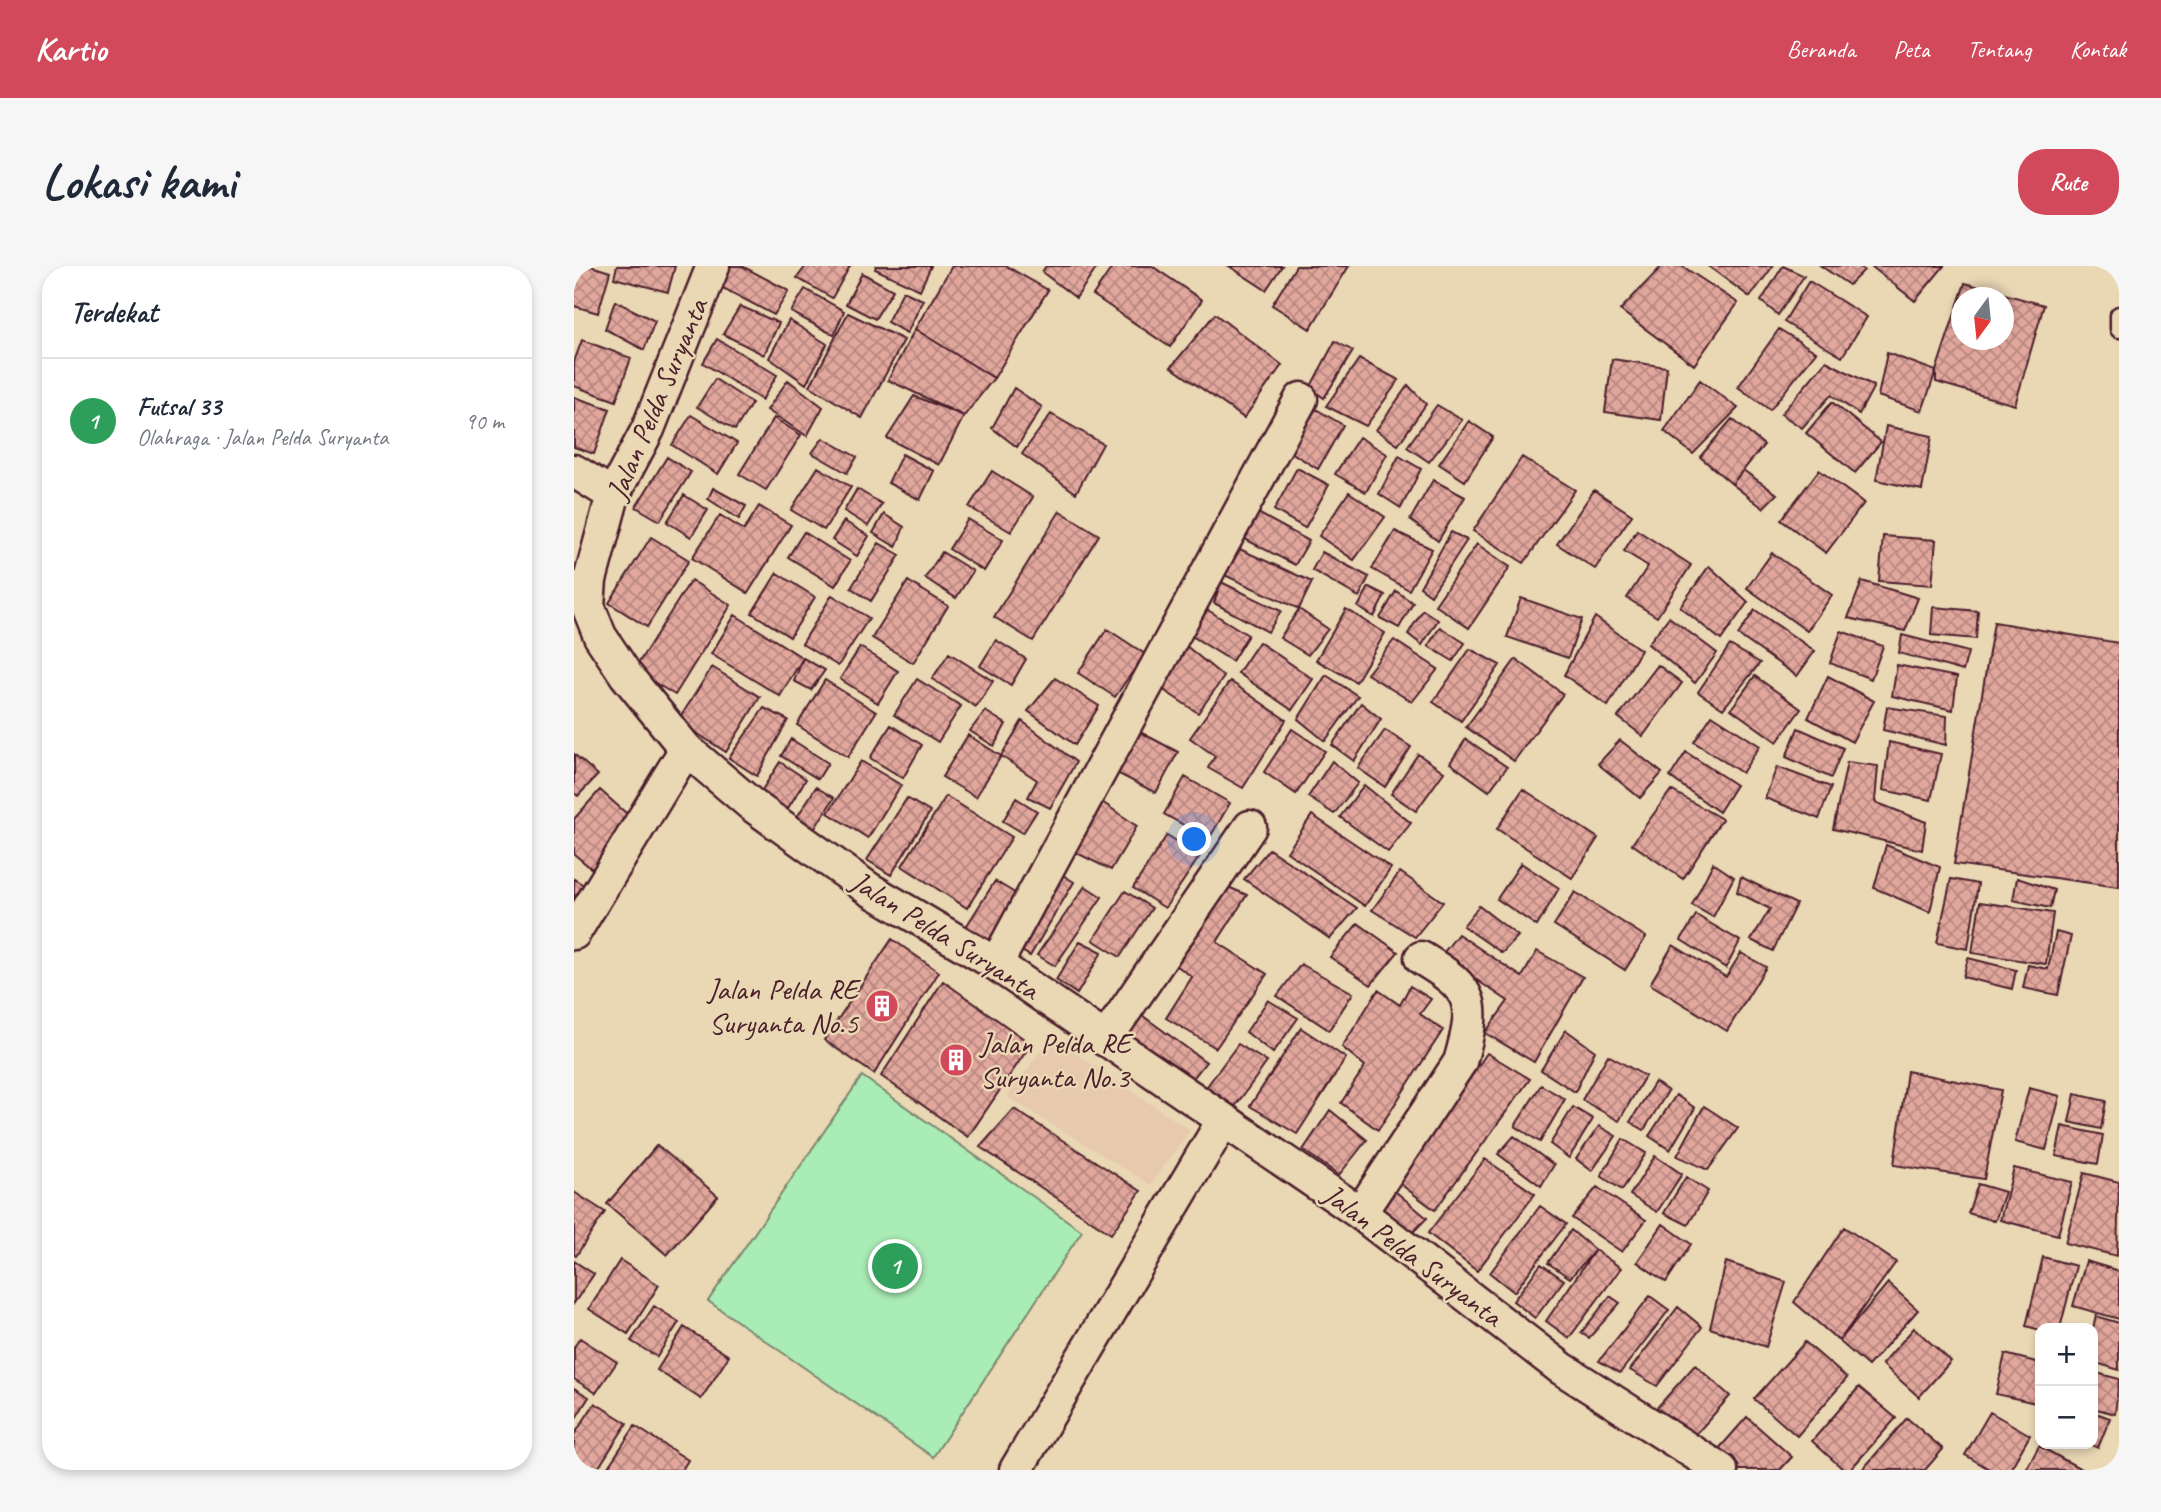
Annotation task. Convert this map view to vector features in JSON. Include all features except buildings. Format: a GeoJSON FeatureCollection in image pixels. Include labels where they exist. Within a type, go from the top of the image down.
{"type":"FeatureCollection","features":[{"type":"Feature","properties":{"kind":"street","name":"Jalan Pelda Suryanta"},"geometry":{"type":"LineString","coordinates":[[713,266],[648,429],[613,495],[590,580],[588,606],[600,636],[626,676],[685,748],[752,805],[869,889],[996,964],[1360,1213],[1561,1368],[1721,1470]]}},
{"type":"Feature","properties":{"kind":"street"},"geometry":{"type":"LineString","coordinates":[[996,964],[1301,399]]}},
{"type":"Feature","properties":{"kind":"street"},"geometry":{"type":"LineString","coordinates":[[574,471],[613,495]]}},
{"type":"Feature","properties":{"kind":"street"},"geometry":{"type":"LineString","coordinates":[[574,933],[685,748]]}},
{"type":"Feature","properties":{"kind":"street"},"geometry":{"type":"LineString","coordinates":[[1105,1040],[1250,827]]}},
{"type":"Feature","properties":{"kind":"street"},"geometry":{"type":"LineString","coordinates":[[1360,1213],[1453,1073],[1468,1034],[1471,1013],[1466,995],[1449,975],[1421,958]]}},
{"type":"Feature","properties":{"kind":"street"},"geometry":{"type":"LineString","coordinates":[[1016,1470],[1223,1121]]}},
{"type":"Feature","properties":{"kind":"lane"},"geometry":{"type":"LineString","coordinates":[[2119,316],[2119,329]]}},
{"type":"Feature","properties":{"kind":"shaded area"},"geometry":{"type":"Polygon","coordinates":[[[1051,1037],[1190,1130],[1151,1185],[1007,1097],[1051,1037]]]}},
{"type":"Feature","properties":{"kind":"green space"},"geometry":{"type":"Polygon","coordinates":[[[862,1076],[1082,1231],[933,1457],[708,1301],[862,1076]]]}},
{"type":"Feature","properties":{"kind":"place","name":"Jalan Pelda RE Suryanta No.5"},"geometry":{"type":"Point","coordinates":[882,1006]}},
{"type":"Feature","properties":{"kind":"place","name":"Jalan Pelda RE Suryanta No.3"},"geometry":{"type":"Point","coordinates":[956,1060]}},
{"type":"Feature","properties":{"kind":"place","name":"Futsal 33"},"geometry":{"type":"Point","coordinates":[895,1266]}}]}
